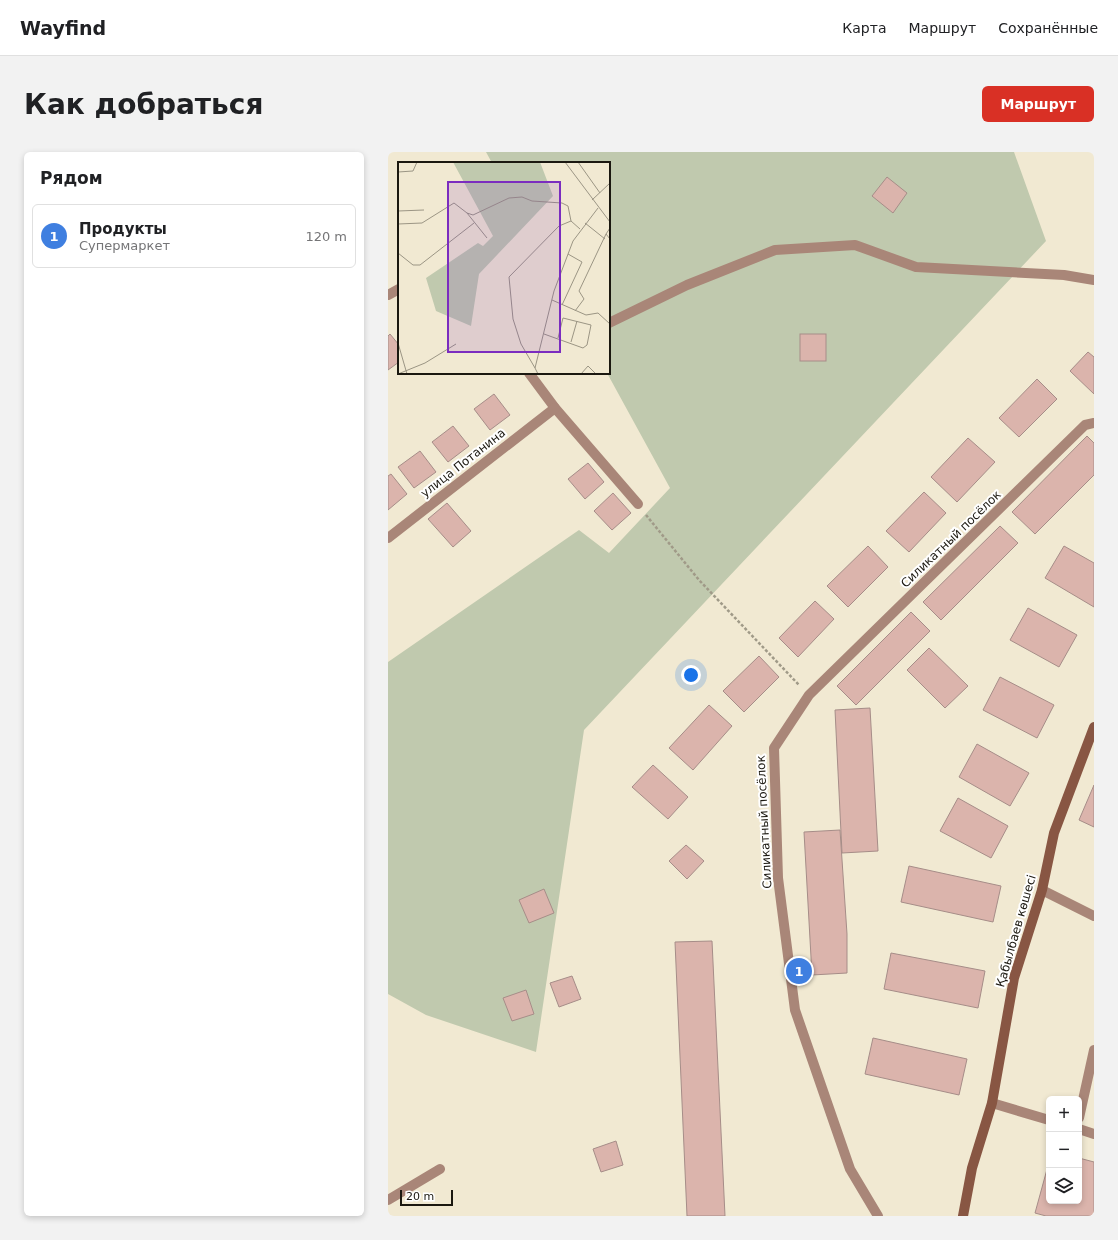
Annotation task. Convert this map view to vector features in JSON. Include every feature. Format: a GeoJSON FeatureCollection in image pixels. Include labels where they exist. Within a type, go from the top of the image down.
{"type":"FeatureCollection","features":[{"type":"Feature","properties":{"kind":"main road","name":"Қабылбаев көшесі"},"geometry":{"type":"LineString","coordinates":[[963,1216],[972,1168],[992,1103],[1014,978],[1042,890],[1054,833],[1094,727]]}},
{"type":"Feature","properties":{"kind":"street"},"geometry":{"type":"LineString","coordinates":[[610,323],[687,285],[775,250],[855,245],[916,268],[1064,275],[1094,280]]}},
{"type":"Feature","properties":{"kind":"street"},"geometry":{"type":"LineString","coordinates":[[388,295],[398,290]]}},
{"type":"Feature","properties":{"kind":"street"},"geometry":{"type":"LineString","coordinates":[[530,374],[555,408],[638,504]]}},
{"type":"Feature","properties":{"kind":"street","name":"улица Потанина"},"geometry":{"type":"LineString","coordinates":[[388,538],[555,408]]}},
{"type":"Feature","properties":{"kind":"street","name":"Силикатный посёлок"},"geometry":{"type":"LineString","coordinates":[[878,1216],[850,1169],[795,1010],[778,878],[774,748],[809,695],[1086,425],[1094,423]]}},
{"type":"Feature","properties":{"kind":"street"},"geometry":{"type":"LineString","coordinates":[[1042,890],[1094,916]]}},
{"type":"Feature","properties":{"kind":"street"},"geometry":{"type":"LineString","coordinates":[[1082,1104],[1094,1050]]}},
{"type":"Feature","properties":{"kind":"street"},"geometry":{"type":"LineString","coordinates":[[992,1103],[1046,1119]]}},
{"type":"Feature","properties":{"kind":"street"},"geometry":{"type":"LineString","coordinates":[[1082,1130],[1094,1134]]}},
{"type":"Feature","properties":{"kind":"street"},"geometry":{"type":"LineString","coordinates":[[388,1200],[440,1169]]}},
{"type":"Feature","properties":{"kind":"path"},"geometry":{"type":"LineString","coordinates":[[638,504],[699,580],[809,695]]}},
{"type":"Feature","properties":{"kind":"green space"},"geometry":{"type":"Polygon","coordinates":[[[486,152],[1014,152],[1046,241],[584,730],[536,1052],[426,1015],[388,994],[388,662],[579,530],[609,553],[670,488],[608,374],[610,374],[610,162],[491,162],[486,152]]]}},
{"type":"Feature","properties":{"kind":"building"},"geometry":{"type":"Polygon","coordinates":[[[887,177],[907,193],[893,213],[872,196],[887,177]]]}},
{"type":"Feature","properties":{"kind":"building"},"geometry":{"type":"Polygon","coordinates":[[[390,334],[398,344],[398,363],[388,370],[388,336],[390,334]]]}},
{"type":"Feature","properties":{"kind":"building"},"geometry":{"type":"Polygon","coordinates":[[[800,334],[826,334],[826,361],[800,361],[800,334]]]}},
{"type":"Feature","properties":{"kind":"building"},"geometry":{"type":"Polygon","coordinates":[[[1088,352],[1094,357],[1094,394],[1070,371],[1088,352]]]}},
{"type":"Feature","properties":{"kind":"building"},"geometry":{"type":"Polygon","coordinates":[[[1037,379],[1057,399],[1019,437],[999,418],[1037,379]]]}},
{"type":"Feature","properties":{"kind":"building"},"geometry":{"type":"Polygon","coordinates":[[[494,394],[510,415],[490,430],[474,409],[494,394]]]}},
{"type":"Feature","properties":{"kind":"building"},"geometry":{"type":"Polygon","coordinates":[[[453,426],[469,446],[448,462],[432,442],[453,426]]]}},
{"type":"Feature","properties":{"kind":"building"},"geometry":{"type":"Polygon","coordinates":[[[1087,436],[1094,443],[1094,475],[1035,534],[1012,512],[1087,436]]]}},
{"type":"Feature","properties":{"kind":"building"},"geometry":{"type":"Polygon","coordinates":[[[968,438],[995,462],[957,502],[931,477],[968,438]]]}},
{"type":"Feature","properties":{"kind":"building"},"geometry":{"type":"Polygon","coordinates":[[[420,451],[436,472],[414,488],[398,467],[420,451]]]}},
{"type":"Feature","properties":{"kind":"building"},"geometry":{"type":"Polygon","coordinates":[[[588,463],[604,482],[585,499],[568,479],[588,463]]]}},
{"type":"Feature","properties":{"kind":"building"},"geometry":{"type":"Polygon","coordinates":[[[391,474],[407,494],[388,510],[388,476],[391,474]]]}},
{"type":"Feature","properties":{"kind":"building"},"geometry":{"type":"Polygon","coordinates":[[[924,492],[946,513],[909,552],[886,531],[924,492]]]}},
{"type":"Feature","properties":{"kind":"building"},"geometry":{"type":"Polygon","coordinates":[[[613,493],[631,513],[612,530],[594,511],[613,493]]]}},
{"type":"Feature","properties":{"kind":"building"},"geometry":{"type":"Polygon","coordinates":[[[447,503],[471,531],[453,547],[428,519],[447,503]]]}},
{"type":"Feature","properties":{"kind":"building"},"geometry":{"type":"Polygon","coordinates":[[[1000,526],[1018,543],[941,620],[923,602],[1000,526]]]}},
{"type":"Feature","properties":{"kind":"building"},"geometry":{"type":"Polygon","coordinates":[[[868,546],[888,567],[848,607],[827,586],[868,546]]]}},
{"type":"Feature","properties":{"kind":"building"},"geometry":{"type":"Polygon","coordinates":[[[1064,546],[1094,563],[1094,607],[1045,578],[1064,546]]]}},
{"type":"Feature","properties":{"kind":"building"},"geometry":{"type":"Polygon","coordinates":[[[815,601],[834,619],[798,657],[779,638],[815,601]]]}},
{"type":"Feature","properties":{"kind":"building"},"geometry":{"type":"Polygon","coordinates":[[[1028,608],[1077,635],[1059,667],[1010,640],[1028,608]]]}},
{"type":"Feature","properties":{"kind":"building"},"geometry":{"type":"Polygon","coordinates":[[[911,612],[930,631],[856,705],[837,686],[911,612]]]}},
{"type":"Feature","properties":{"kind":"building"},"geometry":{"type":"Polygon","coordinates":[[[929,648],[968,686],[945,708],[907,670],[929,648]]]}},
{"type":"Feature","properties":{"kind":"building"},"geometry":{"type":"Polygon","coordinates":[[[759,656],[779,677],[744,712],[723,691],[759,656]]]}},
{"type":"Feature","properties":{"kind":"building"},"geometry":{"type":"Polygon","coordinates":[[[1000,677],[1054,705],[1037,738],[983,710],[1000,677]]]}},
{"type":"Feature","properties":{"kind":"building"},"geometry":{"type":"Polygon","coordinates":[[[709,705],[732,726],[693,770],[669,748],[709,705]]]}},
{"type":"Feature","properties":{"kind":"building"},"geometry":{"type":"Polygon","coordinates":[[[870,708],[878,851],[842,853],[835,710],[870,708]]]}},
{"type":"Feature","properties":{"kind":"building"},"geometry":{"type":"Polygon","coordinates":[[[977,744],[1029,773],[1010,806],[959,777],[977,744]]]}},
{"type":"Feature","properties":{"kind":"building"},"geometry":{"type":"Polygon","coordinates":[[[653,765],[688,797],[668,819],[632,787],[653,765]]]}},
{"type":"Feature","properties":{"kind":"building"},"geometry":{"type":"Polygon","coordinates":[[[1094,785],[1094,827],[1079,820],[1094,785]]]}},
{"type":"Feature","properties":{"kind":"building"},"geometry":{"type":"Polygon","coordinates":[[[958,798],[1008,826],[991,858],[940,831],[958,798]]]}},
{"type":"Feature","properties":{"kind":"building"},"geometry":{"type":"Polygon","coordinates":[[[840,830],[847,934],[847,973],[812,975],[804,832],[840,830]]]}},
{"type":"Feature","properties":{"kind":"building"},"geometry":{"type":"Polygon","coordinates":[[[686,845],[704,861],[687,879],[669,861],[686,845]]]}},
{"type":"Feature","properties":{"kind":"building"},"geometry":{"type":"Polygon","coordinates":[[[909,866],[1001,886],[993,922],[901,902],[909,866]]]}},
{"type":"Feature","properties":{"kind":"building"},"geometry":{"type":"Polygon","coordinates":[[[544,889],[554,913],[529,923],[519,900],[544,889]]]}},
{"type":"Feature","properties":{"kind":"building"},"geometry":{"type":"Polygon","coordinates":[[[712,941],[725,1216],[687,1216],[675,942],[712,941]]]}},
{"type":"Feature","properties":{"kind":"building"},"geometry":{"type":"Polygon","coordinates":[[[891,953],[985,971],[978,1008],[884,989],[891,953]]]}},
{"type":"Feature","properties":{"kind":"building"},"geometry":{"type":"Polygon","coordinates":[[[572,976],[581,999],[559,1007],[550,983],[572,976]]]}},
{"type":"Feature","properties":{"kind":"building"},"geometry":{"type":"Polygon","coordinates":[[[526,990],[534,1014],[512,1021],[503,998],[526,990]]]}},
{"type":"Feature","properties":{"kind":"building"},"geometry":{"type":"Polygon","coordinates":[[[873,1038],[967,1059],[959,1095],[865,1074],[873,1038]]]}},
{"type":"Feature","properties":{"kind":"building"},"geometry":{"type":"Polygon","coordinates":[[[616,1141],[623,1165],[601,1172],[593,1149],[616,1141]]]}},
{"type":"Feature","properties":{"kind":"building"},"geometry":{"type":"Polygon","coordinates":[[[1082,1159],[1094,1162],[1094,1216],[1046,1216],[1035,1213],[1046,1173],[1046,1204],[1082,1204],[1082,1159]]]}},
{"type":"Feature","properties":{"kind":"place","name":"Продукты"},"geometry":{"type":"Point","coordinates":[799,971]}}]}
